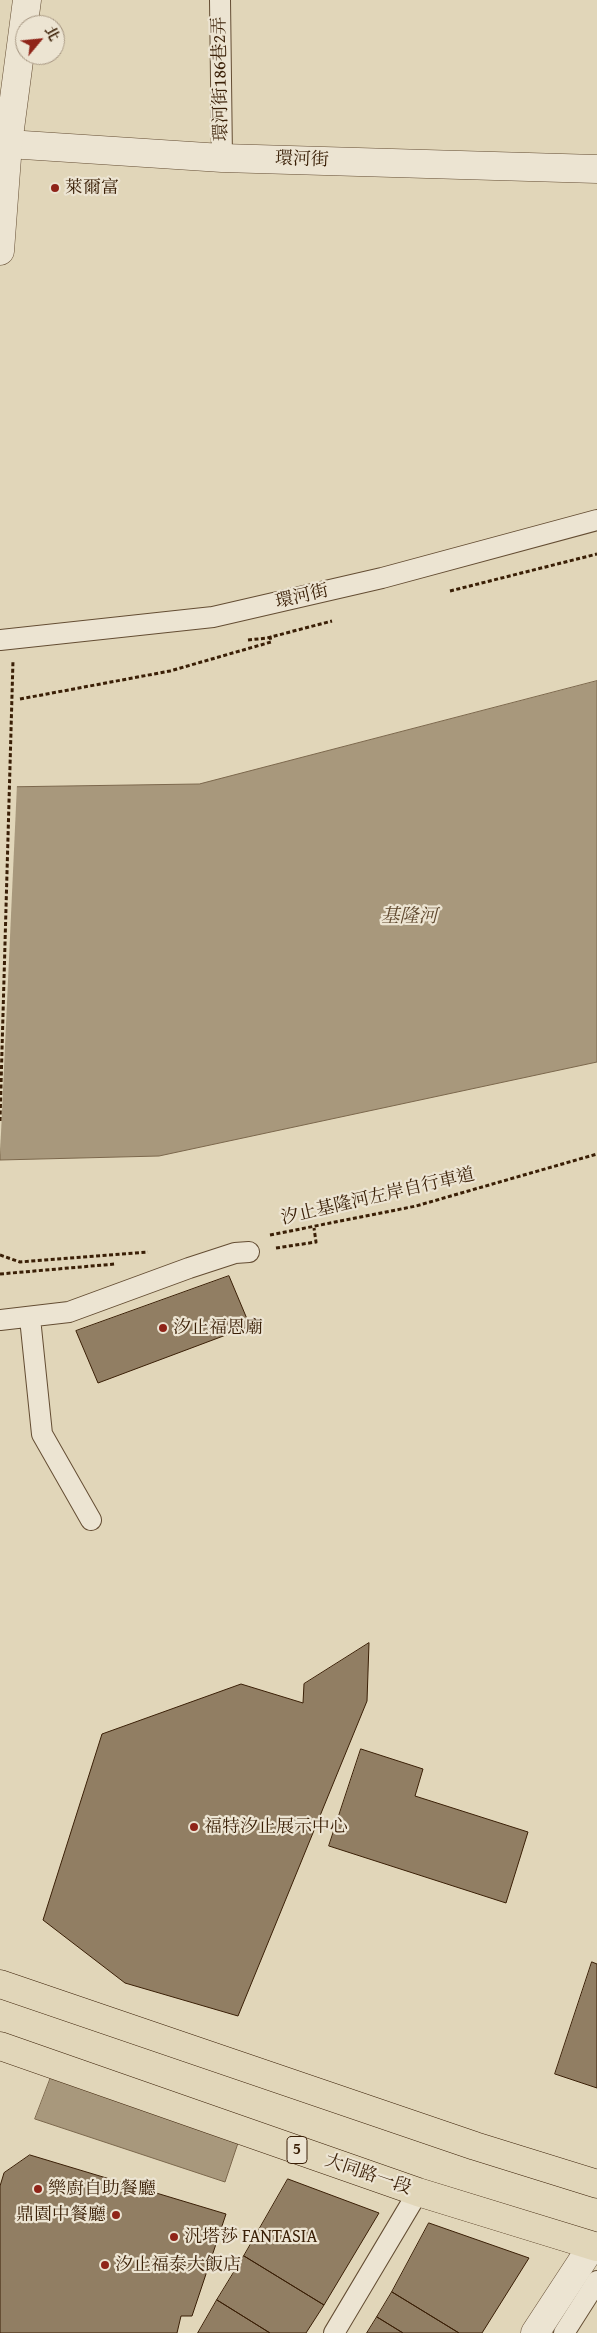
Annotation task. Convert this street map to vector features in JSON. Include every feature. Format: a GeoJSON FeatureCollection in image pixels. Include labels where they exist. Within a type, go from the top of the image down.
{"type":"FeatureCollection","features":[{"type":"Feature","properties":{"kind":"main road"},"geometry":{"type":"LineString","coordinates":[[0,1984],[475,2146],[597,2184]]}},
{"type":"Feature","properties":{"kind":"main road","name":"大同路一段"},"geometry":{"type":"LineString","coordinates":[[0,2046],[418,2192],[595,2246]]}},
{"type":"Feature","properties":{"kind":"street"},"geometry":{"type":"LineString","coordinates":[[0,251],[8,144],[6,103],[26,0]]}},
{"type":"Feature","properties":{"kind":"street","name":"環河街"},"geometry":{"type":"LineString","coordinates":[[8,144],[222,158],[597,168]]}},
{"type":"Feature","properties":{"kind":"street"},"geometry":{"type":"LineString","coordinates":[[535,2333],[595,2246]]}},
{"type":"Feature","properties":{"kind":"lane","name":"環河街186巷2弄"},"geometry":{"type":"LineString","coordinates":[[220,0],[222,158]]}},
{"type":"Feature","properties":{"kind":"lane","name":"環河街"},"geometry":{"type":"LineString","coordinates":[[0,640],[213,617],[382,578],[597,520]]}},
{"type":"Feature","properties":{"kind":"lane"},"geometry":{"type":"LineString","coordinates":[[0,1320],[69,1312],[189,1268],[235,1253],[249,1252]]}},
{"type":"Feature","properties":{"kind":"lane"},"geometry":{"type":"LineString","coordinates":[[30,1318],[42,1434],[90,1520]]}},
{"type":"Feature","properties":{"kind":"lane"},"geometry":{"type":"LineString","coordinates":[[334,2333],[418,2192]]}},
{"type":"Feature","properties":{"kind":"lane"},"geometry":{"type":"LineString","coordinates":[[564,2333],[597,2281]]}},
{"type":"Feature","properties":{"kind":"path"},"geometry":{"type":"LineString","coordinates":[[20,699],[170,671],[271,642],[270,636]]}},
{"type":"Feature","properties":{"kind":"path"},"geometry":{"type":"LineString","coordinates":[[0,1121],[13,660]]}},
{"type":"Feature","properties":{"kind":"path","name":"汐止基隆河左岸自行車道"},"geometry":{"type":"LineString","coordinates":[[266,1236],[314,1228],[416,1206],[597,1154]]}},
{"type":"Feature","properties":{"kind":"path"},"geometry":{"type":"LineString","coordinates":[[249,1252],[316,1242],[314,1228]]}},
{"type":"Feature","properties":{"kind":"path"},"geometry":{"type":"LineString","coordinates":[[0,1255],[20,1262],[153,1251]]}},
{"type":"Feature","properties":{"kind":"path"},"geometry":{"type":"LineString","coordinates":[[0,1274],[116,1264]]}},
{"type":"Feature","properties":{"kind":"water","name":"基隆河"},"geometry":{"type":"Polygon","coordinates":[[[597,681],[597,1062],[159,1156],[0,1160],[0,787],[199,784],[597,681]]]}},
{"type":"Feature","properties":{"kind":"water"},"geometry":{"type":"Polygon","coordinates":[[[51,2077],[238,2143],[225,2182],[35,2119],[51,2077]]]}},
{"type":"Feature","properties":{"kind":"pier"},"geometry":{"type":"Polygon","coordinates":[[[17,784],[0,1155],[0,785],[17,784]]]}},
{"type":"Feature","properties":{"kind":"building","name":"汐止福恩廟"},"geometry":{"type":"Polygon","coordinates":[[[229,1276],[250,1326],[98,1383],[76,1331],[229,1276]]]}},
{"type":"Feature","properties":{"kind":"building","name":"福特汐止展示中心"},"geometry":{"type":"Polygon","coordinates":[[[369,1643],[367,1701],[238,2016],[125,1983],[43,1920],[102,1734],[241,1684],[303,1703],[304,1684],[369,1643]]]}},
{"type":"Feature","properties":{"kind":"building"},"geometry":{"type":"Polygon","coordinates":[[[361,1749],[423,1769],[415,1796],[528,1832],[506,1903],[329,1846],[361,1749]]]}},
{"type":"Feature","properties":{"kind":"building"},"geometry":{"type":"Polygon","coordinates":[[[592,1962],[597,1964],[597,2088],[555,2074],[592,1962]]]}},
{"type":"Feature","properties":{"kind":"building","name":"汐止福泰大飯店"},"geometry":{"type":"Polygon","coordinates":[[[30,2155],[226,2214],[192,2316],[181,2316],[177,2333],[0,2333],[0,2186],[4,2173],[30,2155]]]}},
{"type":"Feature","properties":{"kind":"building"},"geometry":{"type":"Polygon","coordinates":[[[288,2179],[379,2213],[324,2305],[244,2256],[288,2179]]]}},
{"type":"Feature","properties":{"kind":"building"},"geometry":{"type":"Polygon","coordinates":[[[429,2223],[529,2258],[482,2333],[459,2333],[392,2292],[429,2223]]]}},
{"type":"Feature","properties":{"kind":"building"},"geometry":{"type":"Polygon","coordinates":[[[244,2256],[324,2305],[306,2333],[270,2333],[217,2300],[244,2256]]]}},
{"type":"Feature","properties":{"kind":"building"},"geometry":{"type":"Polygon","coordinates":[[[392,2292],[459,2333],[403,2333],[377,2317],[392,2292]]]}},
{"type":"Feature","properties":{"kind":"building"},"geometry":{"type":"Polygon","coordinates":[[[217,2300],[270,2333],[198,2333],[217,2300]]]}},
{"type":"Feature","properties":{"kind":"building"},"geometry":{"type":"Polygon","coordinates":[[[377,2317],[403,2333],[367,2333],[377,2317]]]}},
{"type":"Feature","properties":{"kind":"place","name":"萊爾富"},"geometry":{"type":"Point","coordinates":[55,188]}},
{"type":"Feature","properties":{"kind":"place","name":"汐止福恩廟"},"geometry":{"type":"Point","coordinates":[163,1328]}},
{"type":"Feature","properties":{"kind":"place","name":"福特汐止展示中心"},"geometry":{"type":"Point","coordinates":[194,1827]}},
{"type":"Feature","properties":{"kind":"place","name":"樂廚自助餐廳"},"geometry":{"type":"Point","coordinates":[38,2189]}},
{"type":"Feature","properties":{"kind":"place","name":"鼎園中餐廳"},"geometry":{"type":"Point","coordinates":[116,2215]}},
{"type":"Feature","properties":{"kind":"place","name":"汎塔莎 FANTASIA"},"geometry":{"type":"Point","coordinates":[174,2237]}},
{"type":"Feature","properties":{"kind":"place","name":"汐止福泰大飯店"},"geometry":{"type":"Point","coordinates":[105,2265]}}]}
